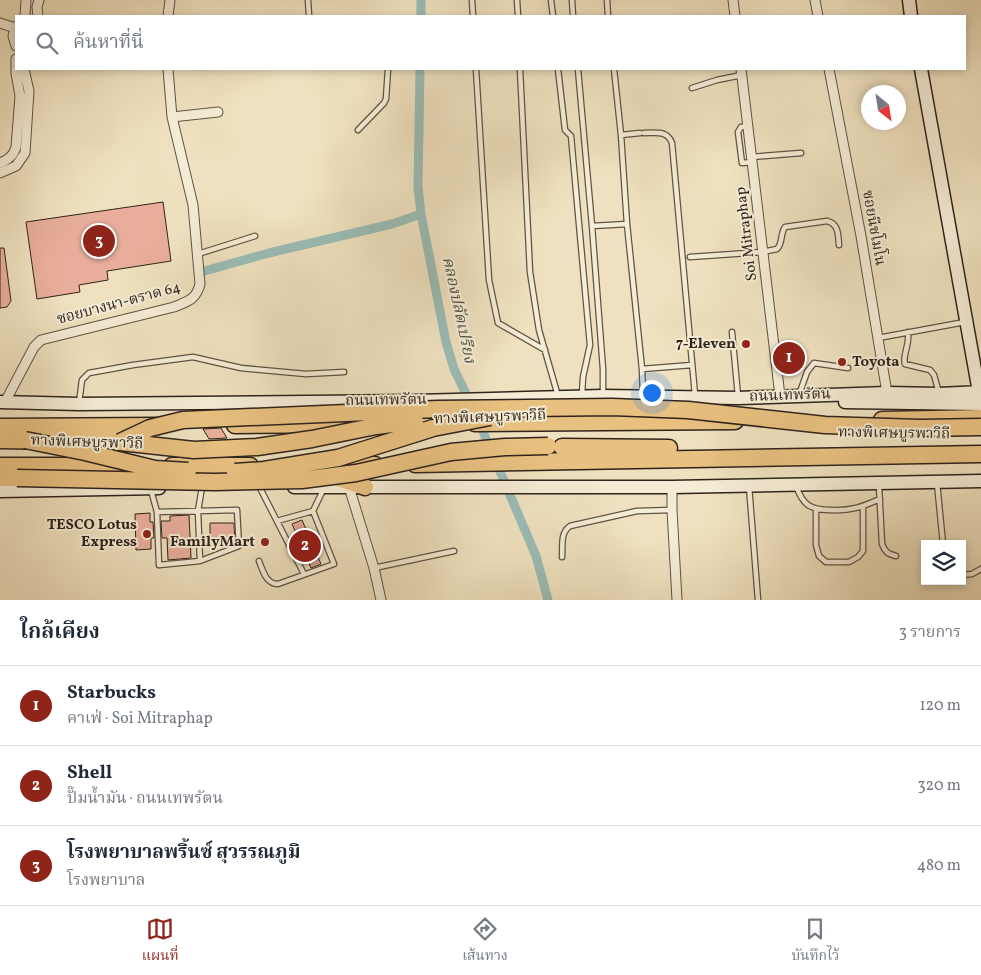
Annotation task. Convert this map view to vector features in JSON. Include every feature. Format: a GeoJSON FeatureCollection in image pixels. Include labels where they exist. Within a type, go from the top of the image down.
{"type":"FeatureCollection","features":[{"type":"Feature","properties":{"kind":"highway"},"geometry":{"type":"LineString","coordinates":[[337,424],[416,401]]}},
{"type":"Feature","properties":{"kind":"highway"},"geometry":{"type":"LineString","coordinates":[[120,442],[150,428],[183,420],[491,408],[612,407],[688,410],[825,425],[920,428],[981,427]]}},
{"type":"Feature","properties":{"kind":"highway","name":"ทางพิเศษบูรพาวิถี"},"geometry":{"type":"LineString","coordinates":[[0,440],[120,442],[194,450],[257,447],[312,439],[398,422],[612,415],[688,418],[824,432],[920,436],[981,435]]}},
{"type":"Feature","properties":{"kind":"highway","name":"ถนนเทพรัตน"},"geometry":{"type":"LineString","coordinates":[[0,427],[460,423],[489,420],[981,418]]}},
{"type":"Feature","properties":{"kind":"highway"},"geometry":{"type":"LineString","coordinates":[[0,436],[85,452],[155,469],[177,471],[251,471],[338,458],[426,430],[489,420]]}},
{"type":"Feature","properties":{"kind":"highway","name":"ทางพิเศษบูรพาวิถี"},"geometry":{"type":"LineString","coordinates":[[0,477],[215,482],[302,480],[356,473],[451,452],[496,448],[981,447]]}},
{"type":"Feature","properties":{"kind":"highway"},"geometry":{"type":"LineString","coordinates":[[0,466],[303,466],[981,454]]}},
{"type":"Feature","properties":{"kind":"highway"},"geometry":{"type":"LineString","coordinates":[[303,466],[357,487]]}},
{"type":"Feature","properties":{"kind":"main road"},"geometry":{"type":"LineString","coordinates":[[908,0],[912,15]]}},
{"type":"Feature","properties":{"kind":"main road"},"geometry":{"type":"LineString","coordinates":[[799,396],[831,402],[980,396],[921,70]]}},
{"type":"Feature","properties":{"kind":"main road","name":"ถนนเทพรัตน"},"geometry":{"type":"LineString","coordinates":[[2,402],[78,404],[416,401],[582,396],[695,399],[887,393],[980,396]]}},
{"type":"Feature","properties":{"kind":"main road"},"geometry":{"type":"LineString","coordinates":[[0,491],[150,488],[672,487],[956,482],[981,479]]}},
{"type":"Feature","properties":{"kind":"street"},"geometry":{"type":"LineString","coordinates":[[25,15],[26,0]]}},
{"type":"Feature","properties":{"kind":"street"},"geometry":{"type":"LineString","coordinates":[[38,15],[39,0]]}},
{"type":"Feature","properties":{"kind":"street"},"geometry":{"type":"LineString","coordinates":[[168,15],[170,0]]}},
{"type":"Feature","properties":{"kind":"street"},"geometry":{"type":"LineString","coordinates":[[733,0],[735,15]]}},
{"type":"Feature","properties":{"kind":"street"},"geometry":{"type":"LineString","coordinates":[[815,0],[818,15]]}},
{"type":"Feature","properties":{"kind":"street"},"geometry":{"type":"LineString","coordinates":[[0,23],[15,27]]}},
{"type":"Feature","properties":{"kind":"street"},"geometry":{"type":"LineString","coordinates":[[15,30],[13,36],[15,44]]}},
{"type":"Feature","properties":{"kind":"street"},"geometry":{"type":"LineString","coordinates":[[0,163],[9,159],[16,146],[20,96],[16,70]]}},
{"type":"Feature","properties":{"kind":"street"},"geometry":{"type":"LineString","coordinates":[[0,173],[16,166],[25,153],[29,91],[24,70]]}},
{"type":"Feature","properties":{"kind":"street","name":"ซอยบางนา-ตราด 64"},"geometry":{"type":"LineString","coordinates":[[2,402],[34,347],[41,340],[174,307],[195,296],[200,284],[193,205],[172,117],[168,70]]}},
{"type":"Feature","properties":{"kind":"street","name":"ซอยนีชโมโน"},"geometry":{"type":"LineString","coordinates":[[829,70],[861,236],[887,393]]}},
{"type":"Feature","properties":{"kind":"street","name":"Soi Mitraphap"},"geometry":{"type":"LineString","coordinates":[[742,72],[780,396]]}},
{"type":"Feature","properties":{"kind":"street"},"geometry":{"type":"LineString","coordinates":[[172,117],[218,112]]}},
{"type":"Feature","properties":{"kind":"street"},"geometry":{"type":"LineString","coordinates":[[357,487],[381,600]]}},
{"type":"Feature","properties":{"kind":"street"},"geometry":{"type":"LineString","coordinates":[[672,487],[677,600]]}},
{"type":"Feature","properties":{"kind":"lane"},"geometry":{"type":"LineString","coordinates":[[308,0],[309,15]]}},
{"type":"Feature","properties":{"kind":"lane"},"geometry":{"type":"LineString","coordinates":[[472,0],[473,15]]}},
{"type":"Feature","properties":{"kind":"lane"},"geometry":{"type":"LineString","coordinates":[[517,0],[518,15]]}},
{"type":"Feature","properties":{"kind":"lane"},"geometry":{"type":"LineString","coordinates":[[551,0],[553,15]]}},
{"type":"Feature","properties":{"kind":"lane"},"geometry":{"type":"LineString","coordinates":[[572,0],[574,15]]}},
{"type":"Feature","properties":{"kind":"lane"},"geometry":{"type":"LineString","coordinates":[[607,0],[608,15]]}},
{"type":"Feature","properties":{"kind":"lane"},"geometry":{"type":"LineString","coordinates":[[358,130],[386,99],[388,70]]}},
{"type":"Feature","properties":{"kind":"lane"},"geometry":{"type":"LineString","coordinates":[[476,70],[489,280],[498,323],[545,350]]}},
{"type":"Feature","properties":{"kind":"lane"},"geometry":{"type":"LineString","coordinates":[[520,70],[530,272],[539,330],[558,397]]}},
{"type":"Feature","properties":{"kind":"lane"},"geometry":{"type":"LineString","coordinates":[[558,70],[565,130],[570,136],[590,345],[583,377],[582,396]]}},
{"type":"Feature","properties":{"kind":"lane"},"geometry":{"type":"LineString","coordinates":[[578,70],[603,369],[603,396]]}},
{"type":"Feature","properties":{"kind":"lane"},"geometry":{"type":"LineString","coordinates":[[614,70],[643,397]]}},
{"type":"Feature","properties":{"kind":"lane"},"geometry":{"type":"LineString","coordinates":[[692,88],[742,72]]}},
{"type":"Feature","properties":{"kind":"lane"},"geometry":{"type":"LineString","coordinates":[[621,135],[664,133],[669,136],[672,143],[695,399]]}},
{"type":"Feature","properties":{"kind":"lane"},"geometry":{"type":"LineString","coordinates":[[752,160],[801,153]]}},
{"type":"Feature","properties":{"kind":"lane"},"geometry":{"type":"LineString","coordinates":[[690,257],[762,252],[777,249],[780,247],[785,227],[827,222],[833,223],[836,228],[839,245]]}},
{"type":"Feature","properties":{"kind":"lane"},"geometry":{"type":"LineString","coordinates":[[592,226],[627,224]]}},
{"type":"Feature","properties":{"kind":"lane"},"geometry":{"type":"LineString","coordinates":[[198,254],[255,236]]}},
{"type":"Feature","properties":{"kind":"lane"},"geometry":{"type":"LineString","coordinates":[[878,338],[966,322]]}},
{"type":"Feature","properties":{"kind":"lane"},"geometry":{"type":"LineString","coordinates":[[732,332],[738,398]]}},
{"type":"Feature","properties":{"kind":"lane"},"geometry":{"type":"LineString","coordinates":[[908,332],[909,341],[903,360],[905,364],[930,370],[934,375],[939,394]]}},
{"type":"Feature","properties":{"kind":"lane"},"geometry":{"type":"LineString","coordinates":[[78,404],[82,380],[89,373],[193,357],[241,368],[306,374],[344,372]]}},
{"type":"Feature","properties":{"kind":"lane"},"geometry":{"type":"LineString","coordinates":[[799,396],[807,372],[814,362],[848,368]]}},
{"type":"Feature","properties":{"kind":"lane"},"geometry":{"type":"LineString","coordinates":[[642,369],[692,365]]}},
{"type":"Feature","properties":{"kind":"lane"},"geometry":{"type":"LineString","coordinates":[[937,482],[943,540]]}},
{"type":"Feature","properties":{"kind":"lane"},"geometry":{"type":"LineString","coordinates":[[879,483],[882,544],[888,554],[896,556]]}},
{"type":"Feature","properties":{"kind":"lane"},"geometry":{"type":"LineString","coordinates":[[795,484],[800,498],[816,510],[853,510],[880,499]]}},
{"type":"Feature","properties":{"kind":"lane"},"geometry":{"type":"LineString","coordinates":[[749,485],[758,600]]}},
{"type":"Feature","properties":{"kind":"lane"},"geometry":{"type":"LineString","coordinates":[[259,561],[267,578],[273,584],[278,584],[334,564],[313,511],[324,487]]}},
{"type":"Feature","properties":{"kind":"lane"},"geometry":{"type":"LineString","coordinates":[[150,488],[156,512],[159,565],[200,561],[240,546],[238,510],[156,512]]}},
{"type":"Feature","properties":{"kind":"lane"},"geometry":{"type":"LineString","coordinates":[[200,561],[198,511],[202,488]]}},
{"type":"Feature","properties":{"kind":"lane"},"geometry":{"type":"LineString","coordinates":[[260,488],[304,574]]}},
{"type":"Feature","properties":{"kind":"lane"},"geometry":{"type":"LineString","coordinates":[[816,510],[816,545],[819,556],[826,562],[850,562],[858,557],[863,550],[863,506]]}},
{"type":"Feature","properties":{"kind":"lane"},"geometry":{"type":"LineString","coordinates":[[562,557],[563,534],[570,526],[636,511],[672,510]]}},
{"type":"Feature","properties":{"kind":"lane"},"geometry":{"type":"LineString","coordinates":[[277,520],[313,511]]}},
{"type":"Feature","properties":{"kind":"lane"},"geometry":{"type":"LineString","coordinates":[[374,568],[454,551]]}},
{"type":"Feature","properties":{"kind":"lane"},"geometry":{"type":"LineString","coordinates":[[966,575],[972,574],[981,569]]}},
{"type":"Feature","properties":{"kind":"building"},"geometry":{"type":"Polygon","coordinates":[[[163,202],[171,261],[107,271],[108,280],[79,285],[80,292],[37,299],[26,222],[163,202]]]}},
{"type":"Feature","properties":{"kind":"building"},"geometry":{"type":"Polygon","coordinates":[[[0,248],[4,248],[11,301],[7,307],[0,308],[0,248]]]}},
{"type":"Feature","properties":{"kind":"building"},"geometry":{"type":"Polygon","coordinates":[[[221,428],[227,438],[209,439],[203,429],[221,428]]]}},
{"type":"Feature","properties":{"kind":"building"},"geometry":{"type":"Polygon","coordinates":[[[150,513],[150,522],[153,522],[154,538],[151,538],[151,549],[136,550],[135,514],[150,513]]]}},
{"type":"Feature","properties":{"kind":"building"},"geometry":{"type":"Polygon","coordinates":[[[189,515],[191,558],[168,560],[167,538],[162,538],[161,521],[170,521],[170,516],[189,515]]]}},
{"type":"Feature","properties":{"kind":"building"},"geometry":{"type":"Polygon","coordinates":[[[302,520],[321,564],[311,568],[292,524],[302,520]]]}},
{"type":"Feature","properties":{"kind":"building"},"geometry":{"type":"Polygon","coordinates":[[[210,523],[234,523],[235,543],[210,543],[210,523]]]}},
{"type":"Feature","properties":{"kind":"waterway","name":"คลองปลัดเปรียง"},"geometry":{"type":"LineString","coordinates":[[421,0],[421,15]]}},
{"type":"Feature","properties":{"kind":"waterway","name":"คลองปลัดเปรียง"},"geometry":{"type":"LineString","coordinates":[[420,70],[418,187],[421,214],[446,342],[454,369],[471,404]]}},
{"type":"Feature","properties":{"kind":"waterway"},"geometry":{"type":"LineString","coordinates":[[201,272],[269,253],[392,224],[421,214]]}},
{"type":"Feature","properties":{"kind":"waterway","name":"คลองปลัดเปรียง"},"geometry":{"type":"LineString","coordinates":[[478,420],[536,556],[548,600]]}},
{"type":"Feature","properties":{"kind":"place","name":"โรงพยาบาลพริ้นซ์ สุวรรณภูมิ"},"geometry":{"type":"Point","coordinates":[99,241]}},
{"type":"Feature","properties":{"kind":"place","name":"7-Eleven"},"geometry":{"type":"Point","coordinates":[746,344]}},
{"type":"Feature","properties":{"kind":"place","name":"Starbucks"},"geometry":{"type":"Point","coordinates":[789,358]}},
{"type":"Feature","properties":{"kind":"place","name":"Toyota"},"geometry":{"type":"Point","coordinates":[842,362]}},
{"type":"Feature","properties":{"kind":"place","name":"TESCO Lotus Express"},"geometry":{"type":"Point","coordinates":[147,534]}},
{"type":"Feature","properties":{"kind":"place","name":"FamilyMart"},"geometry":{"type":"Point","coordinates":[265,542]}},
{"type":"Feature","properties":{"kind":"place","name":"Shell"},"geometry":{"type":"Point","coordinates":[305,546]}}]}
